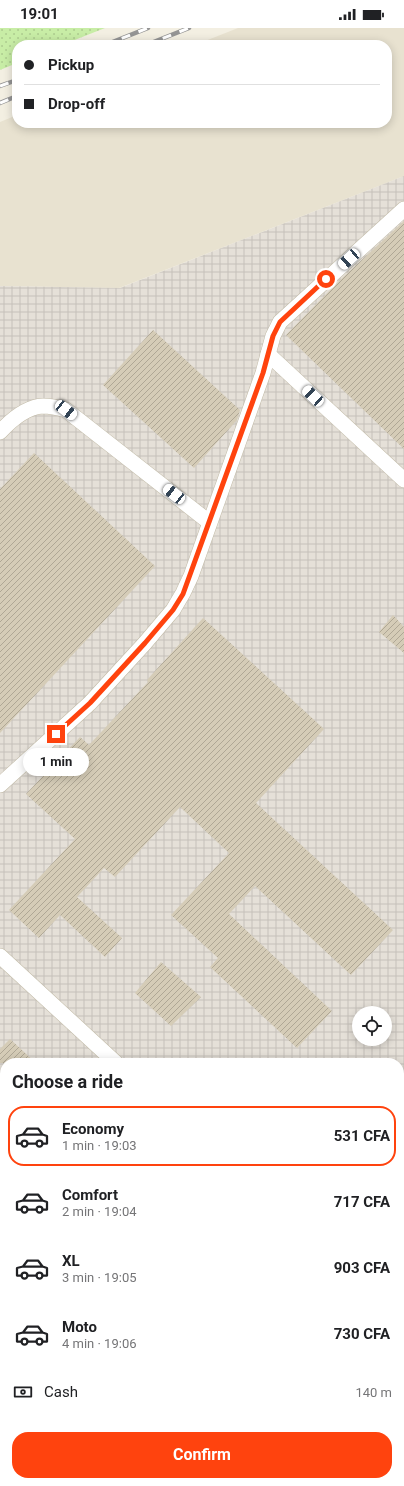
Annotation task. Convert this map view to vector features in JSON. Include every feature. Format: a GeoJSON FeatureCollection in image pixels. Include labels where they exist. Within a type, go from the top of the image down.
{"type":"FeatureCollection","features":[{"type":"Feature","properties":{"kind":"lane"},"geometry":{"type":"LineString","coordinates":[[0,785],[90,703],[173,610],[183,594],[188,582],[280,322],[404,209]]}},
{"type":"Feature","properties":{"kind":"lane"},"geometry":{"type":"LineString","coordinates":[[268,354],[404,480]]}},
{"type":"Feature","properties":{"kind":"lane"},"geometry":{"type":"LineString","coordinates":[[0,432],[11,420],[29,410],[44,406],[66,410],[209,522]]}},
{"type":"Feature","properties":{"kind":"lane"},"geometry":{"type":"LineString","coordinates":[[0,956],[111,1058]]}},
{"type":"Feature","properties":{"kind":"shaded area"},"geometry":{"type":"Polygon","coordinates":[[[238,28],[404,28],[404,176],[119,288],[0,286],[0,122],[12,117],[12,128],[392,128],[392,40],[208,40],[238,28]]]}},
{"type":"Feature","properties":{"kind":"shaded area"},"geometry":{"type":"Polygon","coordinates":[[[404,176],[404,1058],[0,1058],[0,286],[120,288],[404,176]]]}},
{"type":"Feature","properties":{"kind":"green space"},"geometry":{"type":"Polygon","coordinates":[[[0,28],[105,28],[75,40],[12,40],[12,65],[0,70],[0,28]]]}},
{"type":"Feature","properties":{"kind":"building"},"geometry":{"type":"Polygon","coordinates":[[[404,221],[404,449],[286,335],[339,281],[404,221]]]}},
{"type":"Feature","properties":{"kind":"building"},"geometry":{"type":"Polygon","coordinates":[[[153,330],[240,410],[237,420],[194,468],[103,385],[153,330]]]}},
{"type":"Feature","properties":{"kind":"building"},"geometry":{"type":"Polygon","coordinates":[[[34,453],[155,566],[0,733],[0,489],[34,453]]]}},
{"type":"Feature","properties":{"kind":"building"},"geometry":{"type":"Polygon","coordinates":[[[393,615],[404,627],[404,653],[379,632],[393,615]]]}},
{"type":"Feature","properties":{"kind":"building"},"geometry":{"type":"Polygon","coordinates":[[[203,618],[324,729],[256,803],[393,930],[351,975],[255,886],[229,914],[332,1011],[297,1048],[210,967],[218,958],[171,915],[229,853],[180,807],[115,877],[104,868],[77,897],[122,938],[105,957],[60,915],[39,938],[9,910],[75,839],[26,794],[80,737],[89,745],[148,682],[147,680],[203,618]]]}},
{"type":"Feature","properties":{"kind":"building"},"geometry":{"type":"Polygon","coordinates":[[[161,962],[201,997],[171,1026],[135,993],[161,962]]]}},
{"type":"Feature","properties":{"kind":"building"},"geometry":{"type":"Polygon","coordinates":[[[10,1039],[31,1058],[0,1058],[0,1049],[10,1039]]]}},
{"type":"Feature","properties":{"kind":"railway"},"geometry":{"type":"LineString","coordinates":[[118,40],[148,28]]}},
{"type":"Feature","properties":{"kind":"railway"},"geometry":{"type":"LineString","coordinates":[[159,40],[189,28]]}},
{"type":"Feature","properties":{"kind":"railway"},"geometry":{"type":"LineString","coordinates":[[0,86],[12,82]]}},
{"type":"Feature","properties":{"kind":"railway"},"geometry":{"type":"LineString","coordinates":[[0,103],[12,98]]}},
{"type":"Feature","properties":{"kind":"route"},"geometry":{"type":"LineString","coordinates":[[56,734],[90,703],[145,643],[173,610],[183,594],[263,373],[273,336],[280,322],[326,279]]}}]}
